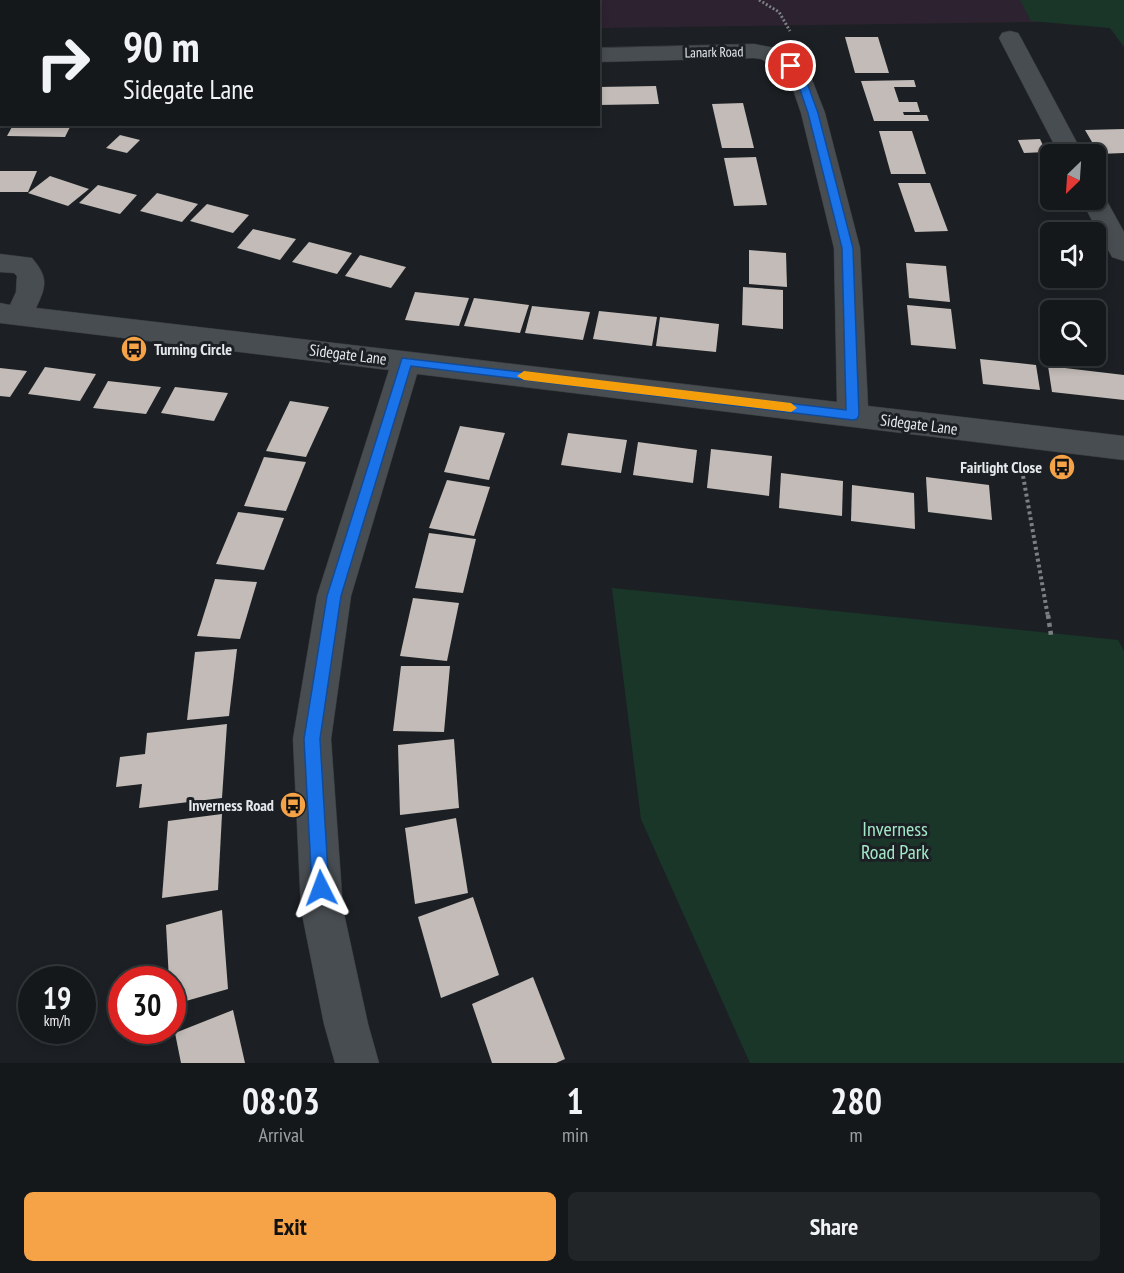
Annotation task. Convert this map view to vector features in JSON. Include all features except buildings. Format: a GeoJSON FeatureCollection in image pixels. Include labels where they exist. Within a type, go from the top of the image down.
{"type":"FeatureCollection","features":[{"type":"Feature","properties":{"kind":"street"},"geometry":{"type":"LineString","coordinates":[[1010,38],[1066,144]]}},
{"type":"Feature","properties":{"kind":"street","name":"Lanark Road"},"geometry":{"type":"LineString","coordinates":[[600,54],[754,51],[767,53],[780,59],[800,77],[813,113],[847,248],[853,415]]}},
{"type":"Feature","properties":{"kind":"street"},"geometry":{"type":"LineString","coordinates":[[1099,210],[1121,251],[1124,252]]}},
{"type":"Feature","properties":{"kind":"street"},"geometry":{"type":"LineString","coordinates":[[0,263],[22,264],[31,275],[30,292],[9,314]]}},
{"type":"Feature","properties":{"kind":"street","name":"Sidegate Lane"},"geometry":{"type":"LineString","coordinates":[[9,314],[1124,448]]}},
{"type":"Feature","properties":{"kind":"street"},"geometry":{"type":"LineString","coordinates":[[357,1063],[346,1024],[322,909],[312,739],[334,596],[406,362]]}},
{"type":"Feature","properties":{"kind":"path"},"geometry":{"type":"LineString","coordinates":[[759,0],[777,8],[783,14],[790,35]]}},
{"type":"Feature","properties":{"kind":"path"},"geometry":{"type":"LineString","coordinates":[[1022,470],[1051,635]]}},
{"type":"Feature","properties":{"kind":"shaded area"},"geometry":{"type":"Polygon","coordinates":[[[600,0],[1027,0],[1039,22],[600,28],[600,0]]]}},
{"type":"Feature","properties":{"kind":"green space"},"geometry":{"type":"Polygon","coordinates":[[[1020,0],[1124,0],[1124,47],[1110,28],[1031,21],[1020,0]]]}},
{"type":"Feature","properties":{"kind":"green space","name":"Inverness Road Park"},"geometry":{"type":"Polygon","coordinates":[[[612,588],[1118,640],[1124,651],[1124,1063],[750,1063],[641,819],[612,588]]]}},
{"type":"Feature","properties":{"kind":"slow traffic"},"geometry":{"type":"LineString","coordinates":[[524,376],[791,408]]}},
{"type":"Feature","properties":{"kind":"place","name":"Turning Circle"},"geometry":{"type":"Point","coordinates":[134,349]}},
{"type":"Feature","properties":{"kind":"place","name":"Fairlight Close"},"geometry":{"type":"Point","coordinates":[1062,467]}},
{"type":"Feature","properties":{"kind":"place","name":"Inverness Road"},"geometry":{"type":"Point","coordinates":[293,805]}},
{"type":"Feature","properties":{"kind":"route"},"geometry":{"type":"LineString","coordinates":[[321,888],[312,739],[334,596],[406,362],[853,415],[847,248],[806,90],[800,77],[791,66]]}}]}
